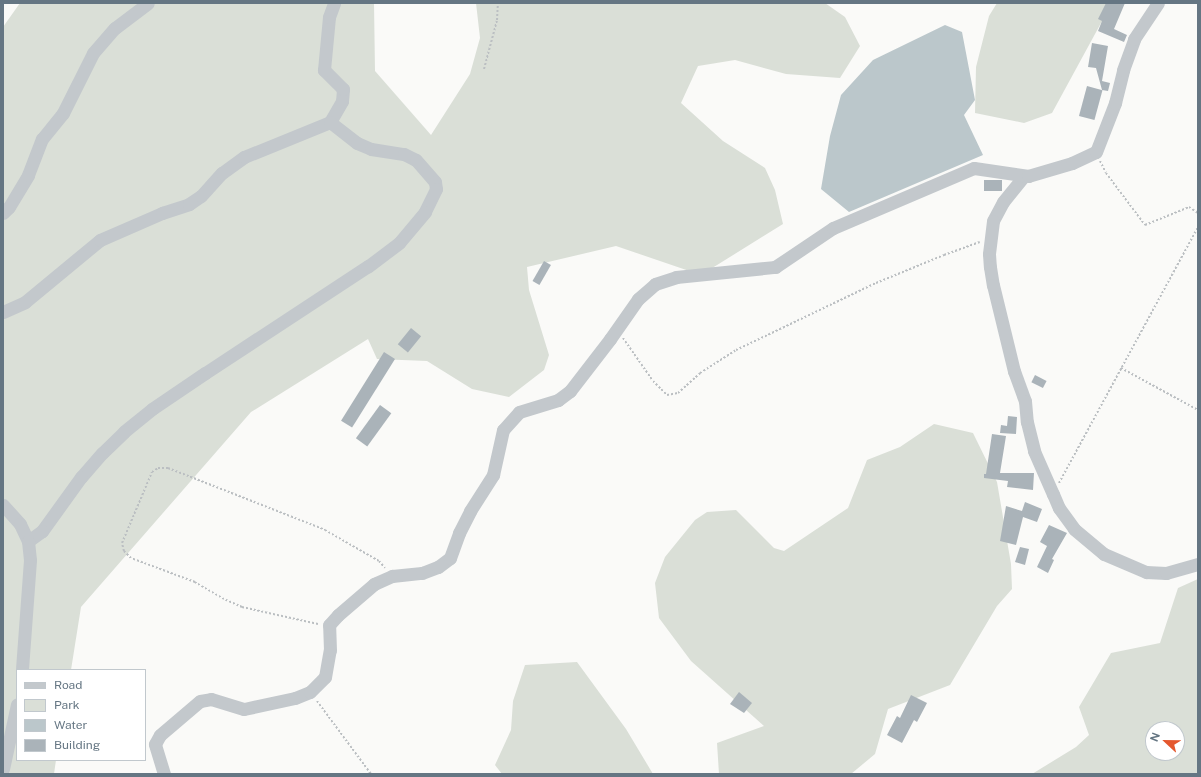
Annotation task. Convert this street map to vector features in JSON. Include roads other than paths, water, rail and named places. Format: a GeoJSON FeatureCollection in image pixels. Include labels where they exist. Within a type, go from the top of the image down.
{"type":"FeatureCollection","features":[{"type":"Feature","properties":{"kind":"street"},"geometry":{"type":"LineString","coordinates":[[3,213],[9,207],[28,174],[42,139],[63,113],[93,53],[115,28],[148,3]]}},
{"type":"Feature","properties":{"kind":"street"},"geometry":{"type":"LineString","coordinates":[[3,312],[25,302],[100,240],[162,213],[188,204],[201,196],[222,173],[244,157],[330,122],[342,101],[343,89],[324,70],[329,17],[334,3]]}},
{"type":"Feature","properties":{"kind":"street"},"geometry":{"type":"LineString","coordinates":[[164,774],[155,744],[160,735],[200,701],[211,699],[244,709],[295,698],[310,692],[325,677],[330,650],[329,625],[338,615],[374,584],[392,576],[422,572],[438,567],[450,558],[458,533],[493,475],[503,430],[519,412],[558,400],[570,390],[638,299],[654,284],[676,277],[775,267],[833,228],[974,168],[1006,171],[1024,176],[1072,163],[1096,152],[1116,103],[1123,70],[1134,39],[1158,3]]}},
{"type":"Feature","properties":{"kind":"street"},"geometry":{"type":"LineString","coordinates":[[28,541],[42,531],[81,477],[102,453],[124,432],[152,410],[205,373],[368,266],[399,243],[414,228],[425,212],[436,189],[435,182],[425,169],[416,160],[404,154],[371,149],[357,143],[330,122]]}},
{"type":"Feature","properties":{"kind":"street"},"geometry":{"type":"LineString","coordinates":[[1024,176],[1003,202],[993,221],[990,254],[992,285],[1014,371],[1025,402],[1027,422],[1034,451],[1053,494],[1060,508],[1074,529],[1104,554],[1146,572],[1166,573],[1198,564]]}},
{"type":"Feature","properties":{"kind":"street"},"geometry":{"type":"LineString","coordinates":[[3,504],[20,524],[28,541],[30,560],[22,669]]}},
{"type":"Feature","properties":{"kind":"street"},"geometry":{"type":"LineString","coordinates":[[3,769],[16,709]]}},
{"type":"Feature","properties":{"kind":"water"},"geometry":{"type":"Polygon","coordinates":[[[945,25],[962,32],[975,100],[964,115],[983,155],[849,212],[821,189],[830,136],[841,95],[873,60],[945,25]]]}}]}
